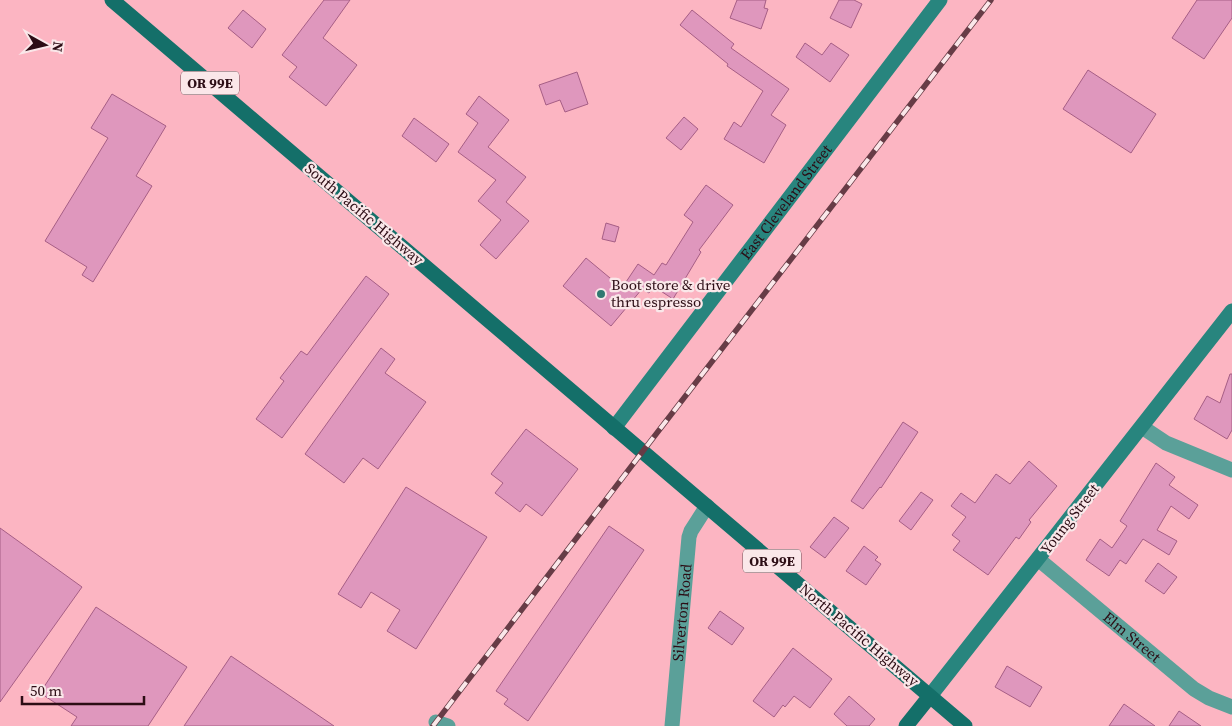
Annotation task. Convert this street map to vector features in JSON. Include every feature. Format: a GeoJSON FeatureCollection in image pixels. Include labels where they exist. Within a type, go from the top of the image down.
{"type":"FeatureCollection","features":[{"type":"Feature","properties":{"kind":"main road","name":"South Pacific Highway"},"geometry":{"type":"LineString","coordinates":[[112,0],[614,428]]}},
{"type":"Feature","properties":{"kind":"main road","name":"North Pacific Highway"},"geometry":{"type":"LineString","coordinates":[[614,428],[965,726]]}},
{"type":"Feature","properties":{"kind":"main road","name":"Young Street"},"geometry":{"type":"LineString","coordinates":[[906,726],[930,696]]}},
{"type":"Feature","properties":{"kind":"street","name":"East Cleveland Street"},"geometry":{"type":"LineString","coordinates":[[614,428],[940,0]]}},
{"type":"Feature","properties":{"kind":"street","name":"Young Street"},"geometry":{"type":"LineString","coordinates":[[930,696],[1232,311]]}},
{"type":"Feature","properties":{"kind":"street"},"geometry":{"type":"LineString","coordinates":[[1142,427],[1166,443],[1232,470]]}},
{"type":"Feature","properties":{"kind":"street","name":"Silverton Road"},"geometry":{"type":"LineString","coordinates":[[672,726],[689,537],[707,506]]}},
{"type":"Feature","properties":{"kind":"street","name":"Elm Street"},"geometry":{"type":"LineString","coordinates":[[1038,559],[1194,689],[1209,698],[1232,707]]}},
{"type":"Feature","properties":{"kind":"building"},"geometry":{"type":"Polygon","coordinates":[[[324,0],[350,0],[323,38],[357,65],[326,106],[289,77],[297,67],[282,55],[324,0]]]}},
{"type":"Feature","properties":{"kind":"building"},"geometry":{"type":"Polygon","coordinates":[[[737,0],[766,0],[764,8],[768,9],[761,29],[730,18],[737,0]]]}},
{"type":"Feature","properties":{"kind":"building"},"geometry":{"type":"Polygon","coordinates":[[[839,0],[854,0],[862,4],[851,28],[830,18],[839,0]]]}},
{"type":"Feature","properties":{"kind":"building"},"geometry":{"type":"Polygon","coordinates":[[[1197,0],[1232,0],[1232,18],[1204,59],[1172,38],[1197,0]]]}},
{"type":"Feature","properties":{"kind":"building"},"geometry":{"type":"Polygon","coordinates":[[[243,10],[266,29],[252,48],[228,28],[243,10]]]}},
{"type":"Feature","properties":{"kind":"building"},"geometry":{"type":"Polygon","coordinates":[[[692,10],[734,44],[731,48],[789,89],[771,115],[786,125],[764,163],[724,139],[734,122],[741,127],[763,91],[727,66],[728,64],[680,25],[692,10]]]}},
{"type":"Feature","properties":{"kind":"building"},"geometry":{"type":"Polygon","coordinates":[[[805,43],[822,55],[831,43],[849,55],[830,82],[796,57],[805,43]]]}},
{"type":"Feature","properties":{"kind":"building"},"geometry":{"type":"Polygon","coordinates":[[[1088,70],[1156,114],[1131,153],[1063,109],[1088,70]]]}},
{"type":"Feature","properties":{"kind":"building"},"geometry":{"type":"Polygon","coordinates":[[[577,72],[588,104],[565,112],[560,100],[546,105],[539,85],[577,72]]]}},
{"type":"Feature","properties":{"kind":"building"},"geometry":{"type":"Polygon","coordinates":[[[112,94],[166,126],[136,176],[152,186],[93,282],[82,275],[87,267],[45,241],[108,138],[91,128],[112,94]]]}},
{"type":"Feature","properties":{"kind":"building"},"geometry":{"type":"Polygon","coordinates":[[[479,96],[509,120],[488,147],[526,177],[506,202],[529,221],[496,259],[480,245],[501,220],[478,201],[496,180],[458,152],[478,123],[466,114],[479,96]]]}},
{"type":"Feature","properties":{"kind":"building"},"geometry":{"type":"Polygon","coordinates":[[[684,117],[698,129],[681,150],[666,138],[684,117]]]}},
{"type":"Feature","properties":{"kind":"building"},"geometry":{"type":"Polygon","coordinates":[[[414,118],[449,144],[436,162],[402,136],[414,118]]]}},
{"type":"Feature","properties":{"kind":"building"},"geometry":{"type":"Polygon","coordinates":[[[706,185],[733,205],[699,250],[701,252],[673,299],[653,286],[649,293],[642,289],[611,326],[563,286],[586,258],[622,288],[638,264],[654,275],[662,263],[666,265],[693,222],[684,215],[706,185]]]}},
{"type":"Feature","properties":{"kind":"building"},"geometry":{"type":"Polygon","coordinates":[[[606,223],[619,227],[615,242],[602,239],[606,223]]]}},
{"type":"Feature","properties":{"kind":"building"},"geometry":{"type":"Polygon","coordinates":[[[366,276],[389,294],[282,438],[256,419],[284,381],[280,378],[301,351],[307,355],[366,276]]]}},
{"type":"Feature","properties":{"kind":"building"},"geometry":{"type":"Polygon","coordinates":[[[381,348],[395,359],[385,373],[426,402],[378,469],[363,458],[344,483],[305,454],[381,348]]]}},
{"type":"Feature","properties":{"kind":"building"},"geometry":{"type":"Polygon","coordinates":[[[1230,374],[1232,374],[1232,430],[1227,439],[1194,419],[1207,396],[1220,403],[1230,374]]]}},
{"type":"Feature","properties":{"kind":"building"},"geometry":{"type":"Polygon","coordinates":[[[903,422],[918,432],[881,488],[863,509],[851,501],[903,422]]]}},
{"type":"Feature","properties":{"kind":"building"},"geometry":{"type":"Polygon","coordinates":[[[526,429],[578,469],[542,516],[526,504],[520,512],[495,493],[503,483],[491,474],[526,429]]]}},
{"type":"Feature","properties":{"kind":"building"},"geometry":{"type":"Polygon","coordinates":[[[1029,461],[1057,486],[1029,520],[1031,522],[1019,539],[1016,537],[988,575],[953,550],[960,541],[952,535],[966,517],[951,506],[961,493],[975,503],[996,474],[1010,484],[1029,461]]]}},
{"type":"Feature","properties":{"kind":"building"},"geometry":{"type":"Polygon","coordinates":[[[1156,463],[1175,477],[1169,485],[1198,505],[1189,519],[1171,506],[1157,530],[1177,541],[1169,555],[1143,539],[1126,564],[1120,560],[1109,576],[1086,560],[1100,539],[1112,548],[1127,526],[1120,521],[1156,463]]]}},
{"type":"Feature","properties":{"kind":"building"},"geometry":{"type":"Polygon","coordinates":[[[406,487],[487,537],[416,649],[387,631],[400,610],[371,592],[361,608],[338,594],[406,487]]]}},
{"type":"Feature","properties":{"kind":"building"},"geometry":{"type":"Polygon","coordinates":[[[921,492],[933,500],[911,530],[899,521],[921,492]]]}},
{"type":"Feature","properties":{"kind":"building"},"geometry":{"type":"Polygon","coordinates":[[[834,517],[849,528],[825,558],[810,547],[834,517]]]}},
{"type":"Feature","properties":{"kind":"building"},"geometry":{"type":"Polygon","coordinates":[[[609,526],[644,550],[528,721],[504,704],[508,699],[496,691],[609,526]]]}},
{"type":"Feature","properties":{"kind":"building"},"geometry":{"type":"Polygon","coordinates":[[[0,528],[82,587],[0,702],[0,528]]]}},
{"type":"Feature","properties":{"kind":"building"},"geometry":{"type":"Polygon","coordinates":[[[864,546],[878,557],[875,560],[881,564],[866,585],[846,571],[864,546]]]}},
{"type":"Feature","properties":{"kind":"building"},"geometry":{"type":"Polygon","coordinates":[[[1158,563],[1177,577],[1164,594],[1145,581],[1158,563]]]}},
{"type":"Feature","properties":{"kind":"building"},"geometry":{"type":"Polygon","coordinates":[[[96,607],[187,667],[148,726],[71,726],[77,717],[40,693],[96,607]]]}},
{"type":"Feature","properties":{"kind":"building"},"geometry":{"type":"Polygon","coordinates":[[[720,611],[744,628],[732,645],[708,628],[720,611]]]}},
{"type":"Feature","properties":{"kind":"building"},"geometry":{"type":"Polygon","coordinates":[[[793,648],[832,679],[810,708],[794,696],[785,707],[783,705],[774,717],[753,701],[793,648]]]}},
{"type":"Feature","properties":{"kind":"building"},"geometry":{"type":"Polygon","coordinates":[[[231,656],[334,726],[184,726],[231,656]]]}},
{"type":"Feature","properties":{"kind":"building"},"geometry":{"type":"Polygon","coordinates":[[[1007,666],[1042,687],[1030,707],[995,687],[1007,666]]]}},
{"type":"Feature","properties":{"kind":"building"},"geometry":{"type":"Polygon","coordinates":[[[849,696],[875,719],[869,726],[847,726],[834,714],[849,696]]]}},
{"type":"Feature","properties":{"kind":"building"},"geometry":{"type":"Polygon","coordinates":[[[1124,704],[1155,726],[1109,726],[1124,704]]]}},
{"type":"Feature","properties":{"kind":"building"},"geometry":{"type":"Polygon","coordinates":[[[1179,711],[1201,726],[1169,726],[1179,711]]]}},
{"type":"Feature","properties":{"kind":"railway"},"geometry":{"type":"LineString","coordinates":[[433,726],[991,0]]}},
{"type":"Feature","properties":{"kind":"place","name":"Boot store & drive thru espresso"},"geometry":{"type":"Point","coordinates":[601,294]}}]}
